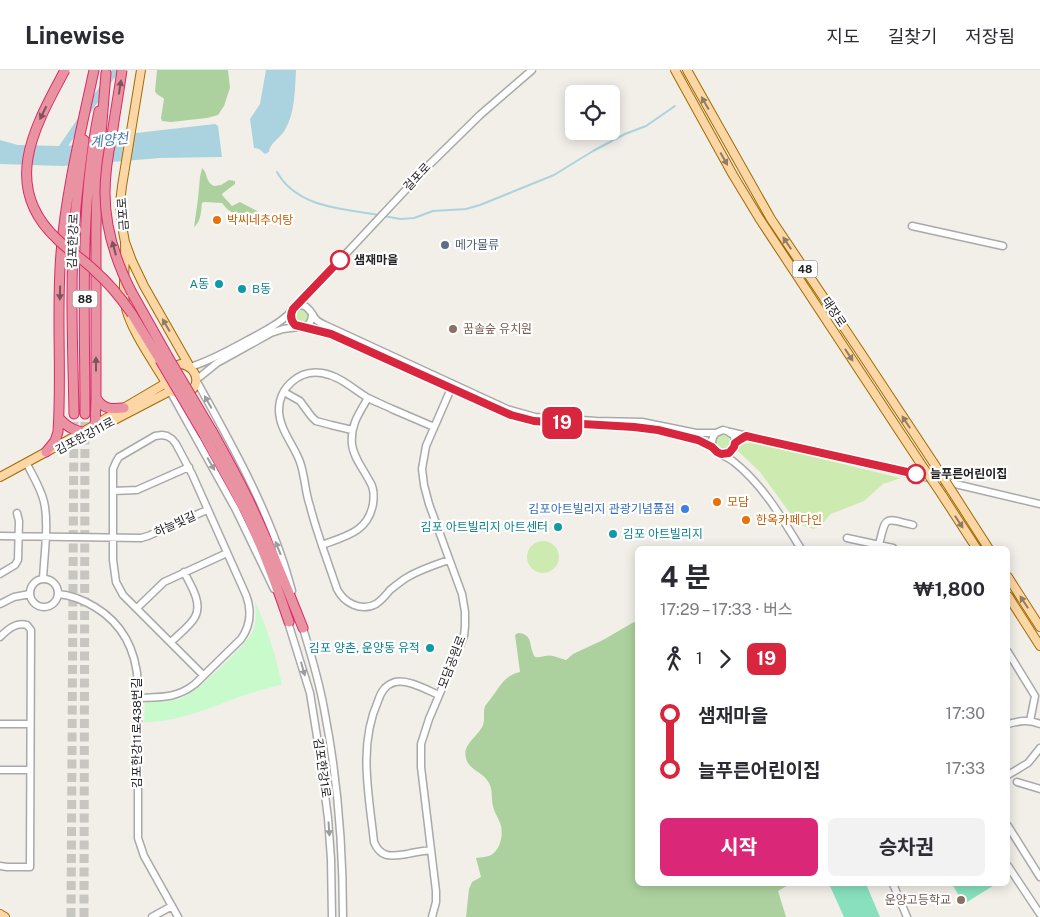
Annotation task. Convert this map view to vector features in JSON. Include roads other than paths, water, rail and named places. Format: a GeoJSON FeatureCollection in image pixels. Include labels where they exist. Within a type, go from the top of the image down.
{"type":"FeatureCollection","features":[{"type":"Feature","properties":{"kind":"highway"},"geometry":{"type":"LineString","coordinates":[[65,70],[40,117],[34,134],[27,162],[28,196],[45,228],[96,271],[119,295],[164,358]]}},
{"type":"Feature","properties":{"kind":"highway"},"geometry":{"type":"LineString","coordinates":[[46,452],[57,436],[59,418],[60,273],[68,192],[94,70]]}},
{"type":"Feature","properties":{"kind":"highway","name":"김포한강로"},"geometry":{"type":"LineString","coordinates":[[74,414],[72,284],[74,232],[94,70]]}},
{"type":"Feature","properties":{"kind":"highway"},"geometry":{"type":"LineString","coordinates":[[122,70],[108,159],[105,200],[107,218],[116,255],[132,293],[164,358],[208,433],[236,474],[255,512],[303,628]]}},
{"type":"Feature","properties":{"kind":"highway","name":"김포한강로"},"geometry":{"type":"LineString","coordinates":[[85,414],[85,232],[93,184],[96,126],[106,72]]}},
{"type":"Feature","properties":{"kind":"highway"},"geometry":{"type":"LineString","coordinates":[[59,418],[66,426],[90,430],[96,398],[96,230],[93,184]]}},
{"type":"Feature","properties":{"kind":"highway"},"geometry":{"type":"LineString","coordinates":[[96,398],[105,407],[112,409],[124,408]]}},
{"type":"Feature","properties":{"kind":"highway"},"geometry":{"type":"LineString","coordinates":[[208,433],[250,520],[289,622]]}},
{"type":"Feature","properties":{"kind":"main road","name":"금포로"},"geometry":{"type":"LineString","coordinates":[[125,242],[121,216],[122,186],[141,70]]}},
{"type":"Feature","properties":{"kind":"main road","name":"태장로"},"geometry":{"type":"LineString","coordinates":[[675,70],[759,218],[975,546]]}},
{"type":"Feature","properties":{"kind":"main road","name":"태장로"},"geometry":{"type":"LineString","coordinates":[[687,70],[771,219],[987,546]]}},
{"type":"Feature","properties":{"kind":"main road"},"geometry":{"type":"LineString","coordinates":[[125,242],[136,270],[196,375],[193,389],[189,392],[170,391],[131,323],[127,313],[124,285],[125,242]]}},
{"type":"Feature","properties":{"kind":"main road"},"geometry":{"type":"LineString","coordinates":[[166,383],[172,367],[181,364],[190,367]]}},
{"type":"Feature","properties":{"kind":"main road","name":"김포한강11로"},"geometry":{"type":"LineString","coordinates":[[0,481],[90,430],[166,383]]}},
{"type":"Feature","properties":{"kind":"main road","name":"김포한강11로"},"geometry":{"type":"LineString","coordinates":[[0,477],[46,452],[170,391]]}},
{"type":"Feature","properties":{"kind":"main road"},"geometry":{"type":"LineString","coordinates":[[1010,580],[1040,627]]}},
{"type":"Feature","properties":{"kind":"main road"},"geometry":{"type":"LineString","coordinates":[[1010,599],[1040,646]]}},
{"type":"Feature","properties":{"kind":"main road"},"geometry":{"type":"LineString","coordinates":[[0,914],[5,917]]}},
{"type":"Feature","properties":{"kind":"street","name":"걸포로"},"geometry":{"type":"LineString","coordinates":[[190,367],[208,361],[244,342],[278,323],[294,310],[429,165],[470,124],[532,70]]}},
{"type":"Feature","properties":{"kind":"street"},"geometry":{"type":"LineString","coordinates":[[912,226],[1003,246]]}},
{"type":"Feature","properties":{"kind":"street"},"geometry":{"type":"LineString","coordinates":[[196,380],[218,363],[271,333],[309,325],[311,322],[308,300],[310,292]]}},
{"type":"Feature","properties":{"kind":"street"},"geometry":{"type":"LineString","coordinates":[[800,546],[764,493],[750,476],[734,462],[698,440],[645,428],[548,422],[522,418],[503,412],[452,386],[320,323],[303,306],[294,310],[291,316],[293,323],[300,327],[316,329],[331,334],[452,386],[507,409],[535,417],[642,422],[696,433],[716,433],[723,430],[1040,504]]}},
{"type":"Feature","properties":{"kind":"street"},"geometry":{"type":"LineString","coordinates":[[434,427],[368,398],[329,374],[317,372],[297,378],[289,384],[280,402],[280,418],[303,471],[309,504],[322,545],[340,594],[348,602],[359,607],[376,604],[392,588],[408,577],[449,560]]}},
{"type":"Feature","properties":{"kind":"street","name":"김포한강1로"},"geometry":{"type":"LineString","coordinates":[[196,380],[227,436],[268,521],[282,557],[303,628],[321,694],[333,760],[342,856],[343,917]]}},
{"type":"Feature","properties":{"kind":"street","name":"모담공원로"},"geometry":{"type":"LineString","coordinates":[[432,917],[436,902],[436,891],[420,753],[423,735],[460,646],[465,626],[465,612],[462,594],[429,504],[422,469],[424,453],[452,386]]}},
{"type":"Feature","properties":{"kind":"street","name":"김포한강1로"},"geometry":{"type":"LineString","coordinates":[[170,391],[236,510],[289,622],[310,693],[321,758],[331,859],[332,917]]}},
{"type":"Feature","properties":{"kind":"street"},"geometry":{"type":"LineString","coordinates":[[284,392],[300,401],[316,421],[352,430]]}},
{"type":"Feature","properties":{"kind":"street"},"geometry":{"type":"LineString","coordinates":[[322,545],[357,531],[368,518],[372,506],[372,486],[354,452],[352,444],[352,430],[356,418],[368,398]]}},
{"type":"Feature","properties":{"kind":"street"},"geometry":{"type":"LineString","coordinates":[[730,432],[735,439],[735,443]]}},
{"type":"Feature","properties":{"kind":"street"},"geometry":{"type":"LineString","coordinates":[[712,447],[712,439],[716,433]]}},
{"type":"Feature","properties":{"kind":"street","name":"하늘빛길"},"geometry":{"type":"LineString","coordinates":[[138,698],[171,696],[188,690],[240,639],[250,621],[249,604],[189,467],[172,439],[162,435],[155,436],[120,457],[113,468],[112,560],[116,582],[136,608],[203,675]]}},
{"type":"Feature","properties":{"kind":"street"},"geometry":{"type":"LineString","coordinates":[[721,454],[726,454],[732,450],[735,443],[746,436]]}},
{"type":"Feature","properties":{"kind":"street"},"geometry":{"type":"LineString","coordinates":[[732,450],[738,460],[766,491],[800,546]]}},
{"type":"Feature","properties":{"kind":"street"},"geometry":{"type":"LineString","coordinates":[[28,466],[40,489],[46,512],[43,579]]}},
{"type":"Feature","properties":{"kind":"street"},"geometry":{"type":"LineString","coordinates":[[113,491],[137,490],[189,467]]}},
{"type":"Feature","properties":{"kind":"street","name":"하늘빛길"},"geometry":{"type":"LineString","coordinates":[[0,536],[141,538],[207,510]]}},
{"type":"Feature","properties":{"kind":"street"},"geometry":{"type":"LineString","coordinates":[[0,574],[17,563],[19,518],[17,513]]}},
{"type":"Feature","properties":{"kind":"street"},"geometry":{"type":"LineString","coordinates":[[879,545],[884,524],[887,521],[891,520],[913,525]]}},
{"type":"Feature","properties":{"kind":"street"},"geometry":{"type":"LineString","coordinates":[[847,538],[884,546]]}},
{"type":"Feature","properties":{"kind":"street"},"geometry":{"type":"LineString","coordinates":[[136,608],[164,582],[227,553]]}},
{"type":"Feature","properties":{"kind":"street"},"geometry":{"type":"LineString","coordinates":[[171,642],[195,617],[197,611],[196,599],[184,572]]}},
{"type":"Feature","properties":{"kind":"street"},"geometry":{"type":"LineString","coordinates":[[43,579],[52,581],[58,589],[58,594],[56,602],[49,607],[40,607],[33,602],[30,594],[34,584],[43,579]]}},
{"type":"Feature","properties":{"kind":"street"},"geometry":{"type":"LineString","coordinates":[[0,604],[14,597],[30,594]]}},
{"type":"Feature","properties":{"kind":"street","name":"김포한강11로438번길"},"geometry":{"type":"LineString","coordinates":[[58,594],[76,597],[95,607],[110,618],[123,633],[130,646],[136,665],[138,698],[138,838],[144,856],[178,917]]}},
{"type":"Feature","properties":{"kind":"street"},"geometry":{"type":"LineString","coordinates":[[0,637],[19,624],[25,624],[30,628],[30,867],[0,866]]}},
{"type":"Feature","properties":{"kind":"street"},"geometry":{"type":"LineString","coordinates":[[1010,655],[1035,696],[1030,721]]}},
{"type":"Feature","properties":{"kind":"street"},"geometry":{"type":"LineString","coordinates":[[431,850],[391,856],[376,848],[366,768],[366,751],[371,720],[381,693],[385,688],[396,682],[404,681],[439,695]]}},
{"type":"Feature","properties":{"kind":"street"},"geometry":{"type":"LineString","coordinates":[[1010,724],[1030,721],[1040,724]]}},
{"type":"Feature","properties":{"kind":"street"},"geometry":{"type":"LineString","coordinates":[[0,724],[30,724]]}},
{"type":"Feature","properties":{"kind":"street"},"geometry":{"type":"LineString","coordinates":[[1010,774],[1028,763],[1040,748]]}},
{"type":"Feature","properties":{"kind":"street"},"geometry":{"type":"LineString","coordinates":[[0,770],[30,770]]}},
{"type":"Feature","properties":{"kind":"street"},"geometry":{"type":"LineString","coordinates":[[1017,782],[1040,788]]}},
{"type":"Feature","properties":{"kind":"street"},"geometry":{"type":"LineString","coordinates":[[1010,829],[1040,877]]}},
{"type":"Feature","properties":{"kind":"street"},"geometry":{"type":"LineString","coordinates":[[1010,869],[1038,911]]}},
{"type":"Feature","properties":{"kind":"street"},"geometry":{"type":"LineString","coordinates":[[1010,873],[1038,911]]}},
{"type":"Feature","properties":{"kind":"street"},"geometry":{"type":"LineString","coordinates":[[894,886],[907,917]]}},
{"type":"Feature","properties":{"kind":"street"},"geometry":{"type":"LineString","coordinates":[[152,917],[172,906]]}},
{"type":"Feature","properties":{"kind":"water","name":"계양천"},"geometry":{"type":"Polygon","coordinates":[[[112,70],[123,70],[115,77],[68,146],[136,133],[215,124],[218,126],[222,157],[160,158],[63,166],[0,164],[0,140],[18,145],[59,146],[112,70]]]}},
{"type":"Feature","properties":{"kind":"water"},"geometry":{"type":"Polygon","coordinates":[[[266,70],[296,70],[291,116],[283,133],[271,146],[269,152],[265,154],[259,149],[254,148],[250,119],[260,104],[266,70]]]}},
{"type":"Feature","properties":{"kind":"waterway"},"geometry":{"type":"LineString","coordinates":[[384,216],[400,219],[414,218],[433,211],[466,209],[480,205],[554,175],[593,151],[625,134],[646,126],[675,106]]}},
{"type":"Feature","properties":{"kind":"waterway"},"geometry":{"type":"LineString","coordinates":[[277,172],[296,193],[309,200],[322,205],[379,215]]}},
{"type":"Feature","properties":{"kind":"tunnel"},"geometry":{"type":"LineString","coordinates":[[71,917],[74,414]]}},
{"type":"Feature","properties":{"kind":"tunnel"},"geometry":{"type":"LineString","coordinates":[[84,917],[85,414]]}},
{"type":"Feature","properties":{"kind":"place","name":"박씨네추어탕"},"geometry":{"type":"Point","coordinates":[217,220]}},
{"type":"Feature","properties":{"kind":"place","name":"메가물류"},"geometry":{"type":"Point","coordinates":[445,245]}},
{"type":"Feature","properties":{"kind":"place","name":"샘재마을"},"geometry":{"type":"Point","coordinates":[340,260]}},
{"type":"Feature","properties":{"kind":"place","name":"A동"},"geometry":{"type":"Point","coordinates":[219,284]}},
{"type":"Feature","properties":{"kind":"place","name":"B동"},"geometry":{"type":"Point","coordinates":[242,289]}},
{"type":"Feature","properties":{"kind":"place","name":"꿈솔숲 유치원"},"geometry":{"type":"Point","coordinates":[453,329]}},
{"type":"Feature","properties":{"kind":"place","name":"늘푸른어린이집"},"geometry":{"type":"Point","coordinates":[916,474]}},
{"type":"Feature","properties":{"kind":"place","name":"모담"},"geometry":{"type":"Point","coordinates":[717,502]}},
{"type":"Feature","properties":{"kind":"place","name":"김포아트빌리지 관광기념품점"},"geometry":{"type":"Point","coordinates":[685,509]}},
{"type":"Feature","properties":{"kind":"place","name":"한옥카페다인"},"geometry":{"type":"Point","coordinates":[746,520]}},
{"type":"Feature","properties":{"kind":"place","name":"김포 아트빌리지 아트센터"},"geometry":{"type":"Point","coordinates":[558,527]}},
{"type":"Feature","properties":{"kind":"place","name":"김포 아트빌리지"},"geometry":{"type":"Point","coordinates":[613,534]}},
{"type":"Feature","properties":{"kind":"place","name":"김포 양촌, 운양동 유적"},"geometry":{"type":"Point","coordinates":[430,648]}},
{"type":"Feature","properties":{"kind":"place","name":"운양고등학교"},"geometry":{"type":"Point","coordinates":[961,900]}}]}
